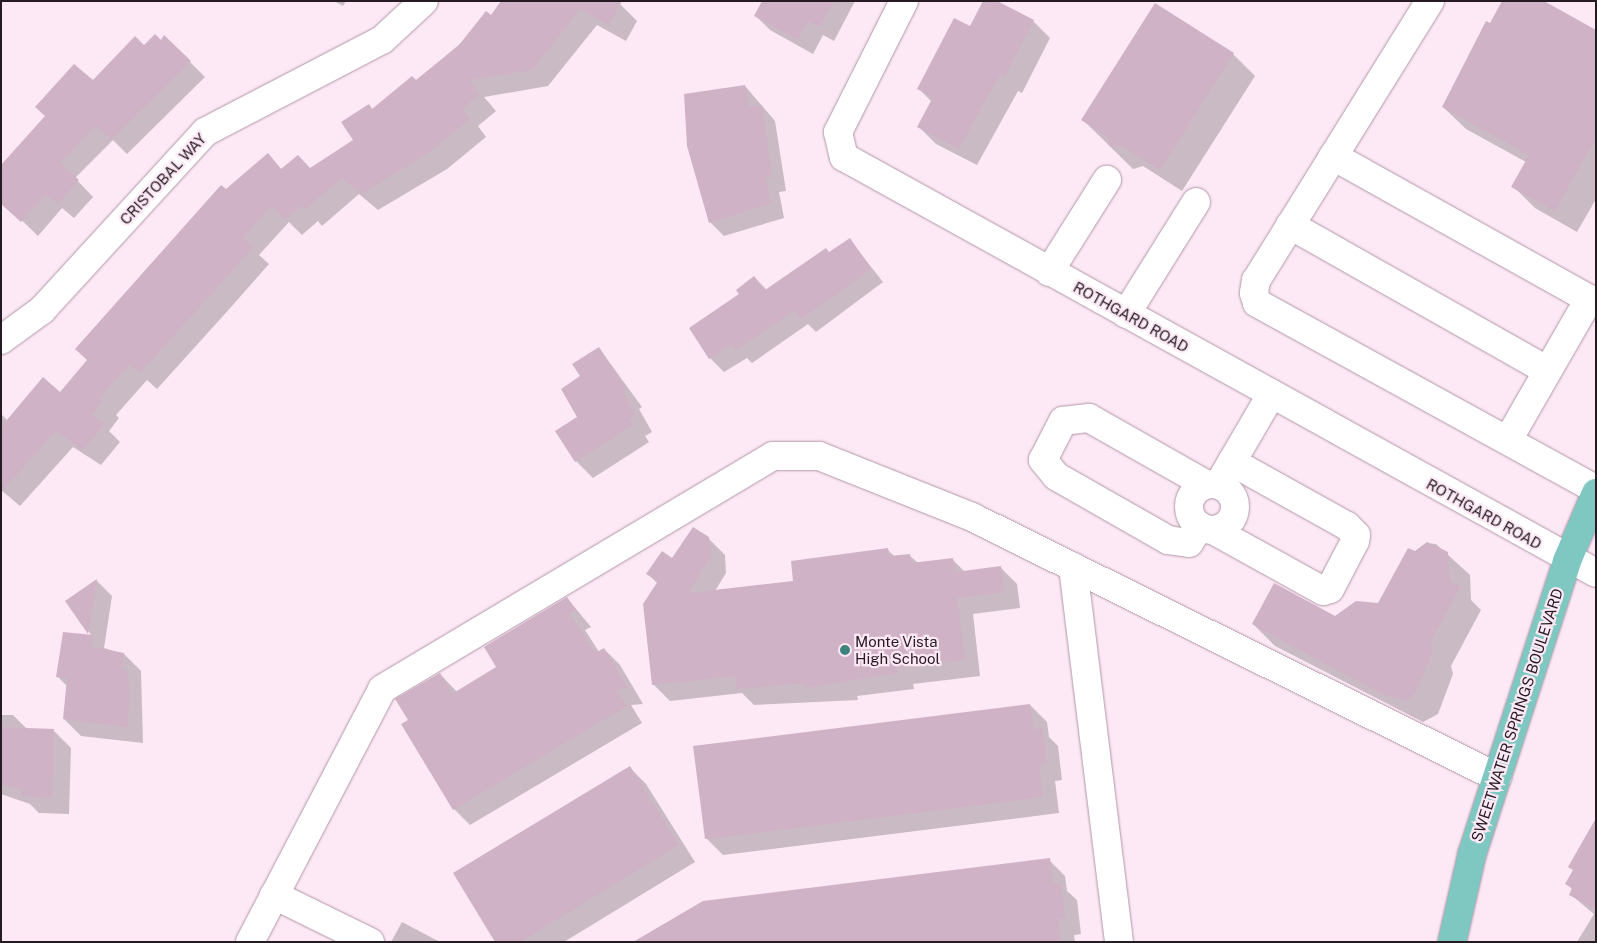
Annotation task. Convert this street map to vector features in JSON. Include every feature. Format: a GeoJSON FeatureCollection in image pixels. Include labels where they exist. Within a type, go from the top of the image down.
{"type":"FeatureCollection","features":[{"type":"Feature","properties":{"kind":"main road","name":"SWEETWATER SPRINGS BOULEVARD"},"geometry":{"type":"LineString","coordinates":[[1452,942],[1472,854],[1567,561],[1596,493]]}},
{"type":"Feature","properties":{"kind":"street","name":"CRISTOBAL WAY"},"geometry":{"type":"LineString","coordinates":[[1,340],[42,310],[205,132],[382,40],[424,1]]}},
{"type":"Feature","properties":{"kind":"street","name":"ROTHGARD ROAD"},"geometry":{"type":"LineString","coordinates":[[904,1],[838,132],[844,157],[1567,561],[1596,573]]}},
{"type":"Feature","properties":{"kind":"street"},"geometry":{"type":"LineString","coordinates":[[1430,1],[1256,280],[1257,303],[1596,489]]}},
{"type":"Feature","properties":{"kind":"street"},"geometry":{"type":"LineString","coordinates":[[1333,156],[1592,301],[1508,440]]}},
{"type":"Feature","properties":{"kind":"street"},"geometry":{"type":"LineString","coordinates":[[1049,272],[1107,180]]}},
{"type":"Feature","properties":{"kind":"street"},"geometry":{"type":"LineString","coordinates":[[1126,314],[1196,202]]}},
{"type":"Feature","properties":{"kind":"street"},"geometry":{"type":"LineString","coordinates":[[1290,225],[1548,371]]}},
{"type":"Feature","properties":{"kind":"street"},"geometry":{"type":"LineString","coordinates":[[1219,477],[1236,503],[1226,526],[1206,528],[1189,543],[1168,540],[1056,476],[1043,460],[1063,421],[1089,418],[1219,477],[1347,526],[1356,535],[1355,541],[1330,588],[1323,590],[1206,528],[1189,504],[1219,477],[1271,395]]}},
{"type":"Feature","properties":{"kind":"street"},"geometry":{"type":"LineString","coordinates":[[250,942],[382,689],[773,456],[819,456],[972,516],[1498,777]]}},
{"type":"Feature","properties":{"kind":"street"},"geometry":{"type":"LineString","coordinates":[[1073,567],[1119,942]]}},
{"type":"Feature","properties":{"kind":"street"},"geometry":{"type":"LineString","coordinates":[[274,895],[370,942]]}},
{"type":"Feature","properties":{"kind":"building"},"geometry":{"type":"Polygon","coordinates":[[[501,1],[622,1],[609,25],[580,9],[532,70],[469,80],[480,94],[462,109],[470,119],[430,152],[361,194],[342,178],[304,210],[301,205],[284,220],[272,205],[243,238],[253,247],[215,290],[140,373],[130,364],[99,398],[103,401],[92,414],[104,424],[83,450],[56,431],[1,492],[1,427],[43,377],[60,392],[87,360],[75,349],[221,185],[226,189],[268,153],[281,169],[298,155],[310,168],[353,140],[341,122],[369,104],[372,109],[412,76],[416,80],[459,45],[486,11],[491,15],[501,1]]]}},
{"type":"Feature","properties":{"kind":"building"},"geometry":{"type":"Polygon","coordinates":[[[762,1],[834,1],[820,27],[808,21],[798,40],[754,16],[762,1]]]}},
{"type":"Feature","properties":{"kind":"building"},"geometry":{"type":"Polygon","coordinates":[[[983,1],[997,1],[1034,20],[1005,77],[1000,74],[959,149],[917,127],[933,97],[917,89],[954,18],[970,26],[983,1]]]}},
{"type":"Feature","properties":{"kind":"building"},"geometry":{"type":"Polygon","coordinates":[[[1502,1],[1544,1],[1596,30],[1596,138],[1555,211],[1511,187],[1529,155],[1442,107],[1486,21],[1490,23],[1502,1]]]}},
{"type":"Feature","properties":{"kind":"building"},"geometry":{"type":"Polygon","coordinates":[[[1155,3],[1234,53],[1160,170],[1120,145],[1110,147],[1108,137],[1081,120],[1155,3]]]}},
{"type":"Feature","properties":{"kind":"building"},"geometry":{"type":"Polygon","coordinates":[[[155,34],[161,40],[164,35],[191,61],[111,140],[96,125],[60,163],[79,180],[58,204],[46,194],[21,222],[1,204],[1,165],[45,116],[35,107],[74,64],[93,80],[135,36],[144,45],[155,34]]]}},
{"type":"Feature","properties":{"kind":"building"},"geometry":{"type":"Polygon","coordinates":[[[745,85],[749,107],[762,105],[772,177],[765,178],[771,203],[709,223],[687,146],[684,94],[745,85]]]}},
{"type":"Feature","properties":{"kind":"building"},"geometry":{"type":"Polygon","coordinates":[[[850,238],[870,267],[865,274],[801,319],[795,310],[736,350],[732,344],[709,359],[689,328],[739,294],[736,290],[754,276],[765,290],[826,248],[829,252],[850,238]]]}},
{"type":"Feature","properties":{"kind":"building"},"geometry":{"type":"Polygon","coordinates":[[[599,347],[626,389],[622,392],[635,414],[629,419],[633,425],[575,462],[555,431],[577,417],[561,389],[580,376],[572,364],[599,347]]]}},
{"type":"Feature","properties":{"kind":"building"},"geometry":{"type":"Polygon","coordinates":[[[693,527],[709,537],[711,556],[688,593],[793,581],[791,561],[888,548],[889,556],[910,554],[911,563],[953,558],[955,572],[1001,566],[1004,592],[957,598],[965,660],[897,667],[898,673],[805,688],[805,683],[736,689],[735,676],[652,685],[643,604],[658,581],[646,574],[662,551],[672,558],[693,527]]]}},
{"type":"Feature","properties":{"kind":"building"},"geometry":{"type":"Polygon","coordinates":[[[1427,542],[1448,552],[1450,581],[1460,587],[1430,643],[1432,652],[1416,692],[1407,701],[1380,693],[1252,624],[1274,583],[1335,616],[1356,601],[1378,603],[1408,548],[1415,551],[1427,542]]]}},
{"type":"Feature","properties":{"kind":"building"},"geometry":{"type":"Polygon","coordinates":[[[97,579],[88,634],[65,601],[97,579]]]}},
{"type":"Feature","properties":{"kind":"building"},"geometry":{"type":"Polygon","coordinates":[[[567,597],[576,610],[570,614],[595,653],[604,648],[628,688],[616,690],[627,706],[453,810],[401,724],[408,720],[395,699],[440,673],[452,694],[496,667],[484,647],[567,597]]]}},
{"type":"Feature","properties":{"kind":"building"},"geometry":{"type":"Polygon","coordinates":[[[63,632],[93,635],[92,647],[124,653],[122,669],[127,669],[130,695],[127,727],[63,719],[67,678],[56,677],[63,632]]]}},
{"type":"Feature","properties":{"kind":"building"},"geometry":{"type":"Polygon","coordinates":[[[1030,704],[1034,730],[1042,728],[1047,764],[1039,765],[1043,797],[705,839],[693,746],[1030,704]]]}},
{"type":"Feature","properties":{"kind":"building"},"geometry":{"type":"Polygon","coordinates":[[[1,727],[54,729],[52,798],[21,796],[21,788],[1,785],[1,727]]]}},
{"type":"Feature","properties":{"kind":"building"},"geometry":{"type":"Polygon","coordinates":[[[630,766],[679,845],[520,942],[495,942],[453,873],[630,766]]]}},
{"type":"Feature","properties":{"kind":"building"},"geometry":{"type":"Polygon","coordinates":[[[1596,818],[1596,909],[1569,895],[1572,888],[1565,884],[1573,870],[1568,867],[1596,818]]]}},
{"type":"Feature","properties":{"kind":"building"},"geometry":{"type":"Polygon","coordinates":[[[1050,858],[1053,884],[1061,883],[1065,918],[1058,919],[1061,942],[633,942],[703,901],[1050,858]]]}},
{"type":"Feature","properties":{"kind":"place","name":"Monte Vista High School"},"geometry":{"type":"Point","coordinates":[845,650]}}]}
